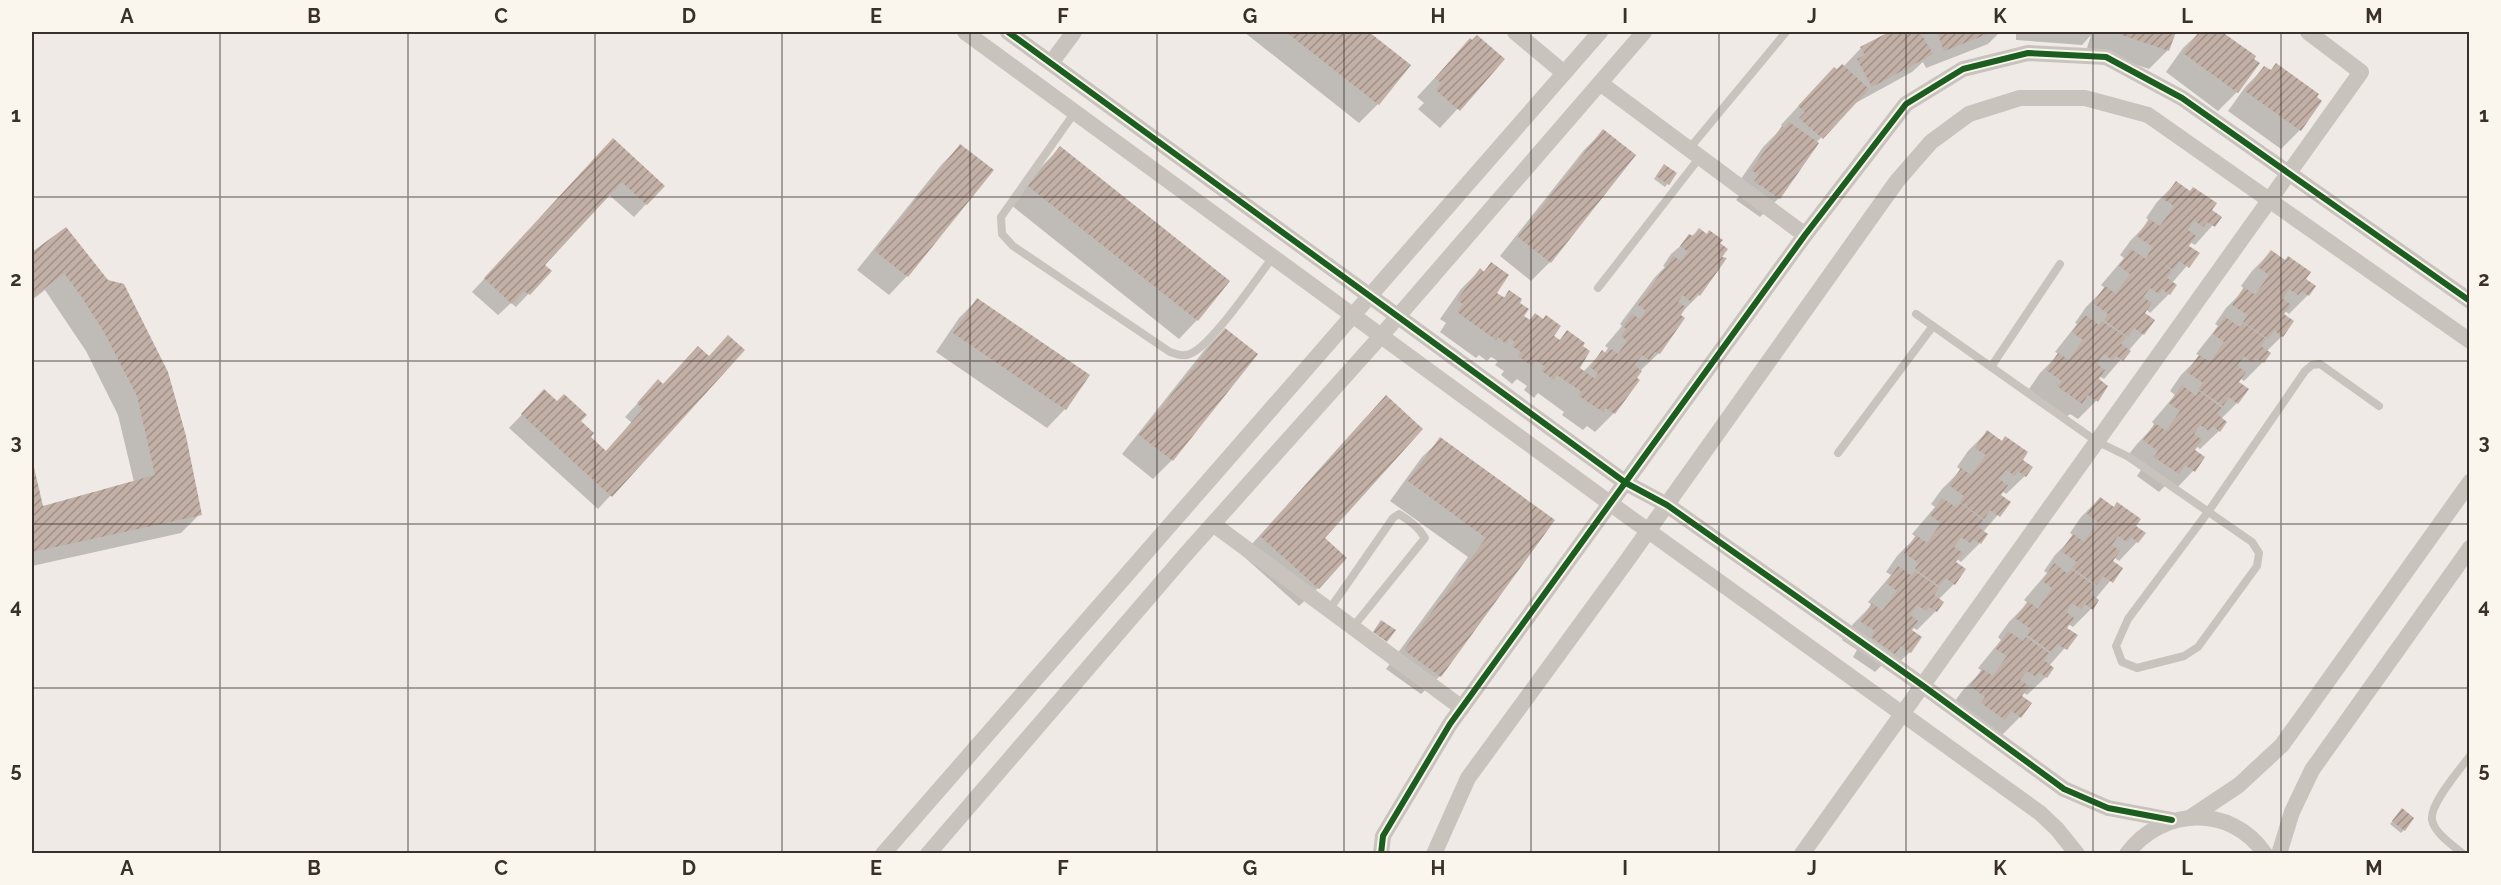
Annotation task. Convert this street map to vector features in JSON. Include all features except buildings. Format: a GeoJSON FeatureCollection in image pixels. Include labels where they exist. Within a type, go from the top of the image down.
{"type":"FeatureCollection","features":[{"type":"Feature","properties":{"kind":"street"},"geometry":{"type":"LineString","coordinates":[[965,32],[1611,504],[2040,813],[2057,829],[2077,854]]}},
{"type":"Feature","properties":{"kind":"street"},"geometry":{"type":"LineString","coordinates":[[1008,32],[1626,483],[1667,505],[1922,685],[2064,789],[2108,808],[2172,820]]}},
{"type":"Feature","properties":{"kind":"street"},"geometry":{"type":"LineString","coordinates":[[1050,63],[1074,32]]}},
{"type":"Feature","properties":{"kind":"street"},"geometry":{"type":"LineString","coordinates":[[1515,32],[1564,73]]}},
{"type":"Feature","properties":{"kind":"street"},"geometry":{"type":"LineString","coordinates":[[883,854],[1600,32]]}},
{"type":"Feature","properties":{"kind":"street"},"geometry":{"type":"LineString","coordinates":[[928,854],[1213,524],[1381,336],[1644,32]]}},
{"type":"Feature","properties":{"kind":"street"},"geometry":{"type":"LineString","coordinates":[[1802,854],[2361,72],[2308,32]]}},
{"type":"Feature","properties":{"kind":"street"},"geometry":{"type":"LineString","coordinates":[[1381,854],[1383,836],[1450,724],[1805,235],[1906,104],[1963,69],[2028,53],[2106,57],[2182,98],[2469,301]]}},
{"type":"Feature","properties":{"kind":"street"},"geometry":{"type":"LineString","coordinates":[[1600,83],[1805,235]]}},
{"type":"Feature","properties":{"kind":"street"},"geometry":{"type":"LineString","coordinates":[[1434,854],[1468,778],[1649,531],[1897,181],[1931,142],[1969,114],[2020,98],[2085,98],[2148,115],[2469,341]]}},
{"type":"Feature","properties":{"kind":"street"},"geometry":{"type":"LineString","coordinates":[[2191,817],[2239,785],[2282,745],[2469,482]]}},
{"type":"Feature","properties":{"kind":"street"},"geometry":{"type":"LineString","coordinates":[[1213,524],[1462,708]]}},
{"type":"Feature","properties":{"kind":"street"},"geometry":{"type":"LineString","coordinates":[[2279,854],[2292,812],[2318,760],[2469,548]]}},
{"type":"Feature","properties":{"kind":"street"},"geometry":{"type":"LineString","coordinates":[[2127,854],[2135,843],[2152,829],[2172,820],[2191,817],[2212,818],[2232,825],[2249,836],[2265,854]]}},
{"type":"Feature","properties":{"kind":"lane"},"geometry":{"type":"LineString","coordinates":[[1598,288],[1694,153],[1786,32]]}},
{"type":"Feature","properties":{"kind":"lane"},"geometry":{"type":"LineString","coordinates":[[1074,112],[1001,217],[1002,234],[1013,246],[1153,341],[1180,356],[1193,352],[1216,330],[1273,257]]}},
{"type":"Feature","properties":{"kind":"lane"},"geometry":{"type":"LineString","coordinates":[[1990,366],[2060,264]]}},
{"type":"Feature","properties":{"kind":"lane"},"geometry":{"type":"LineString","coordinates":[[1916,314],[2096,441],[2129,457],[2208,512],[2252,542],[2259,553],[2257,566],[2198,646],[2184,656],[2137,668],[2122,662],[2116,646],[2128,619],[2208,512],[2275,412],[2312,365],[2320,364],[2379,406]]}},
{"type":"Feature","properties":{"kind":"lane"},"geometry":{"type":"LineString","coordinates":[[1838,453],[1933,326]]}},
{"type":"Feature","properties":{"kind":"lane"},"geometry":{"type":"LineString","coordinates":[[1329,610],[1393,518],[1399,514],[1407,519],[1421,531],[1425,538],[1353,627]]}},
{"type":"Feature","properties":{"kind":"lane"},"geometry":{"type":"LineString","coordinates":[[2469,756],[2432,810],[2432,821],[2442,837],[2465,854],[2469,850]]}},
{"type":"Feature","properties":{"kind":"cycle path"},"geometry":{"type":"LineString","coordinates":[[1008,32],[1626,483],[1667,505],[1922,685],[2064,789],[2108,808],[2172,820]]}},
{"type":"Feature","properties":{"kind":"cycle path"},"geometry":{"type":"LineString","coordinates":[[1381,854],[1383,836],[1450,724],[1805,235],[1906,104],[1963,69],[2028,53],[2106,57],[2182,98],[2470,301]]}}]}
